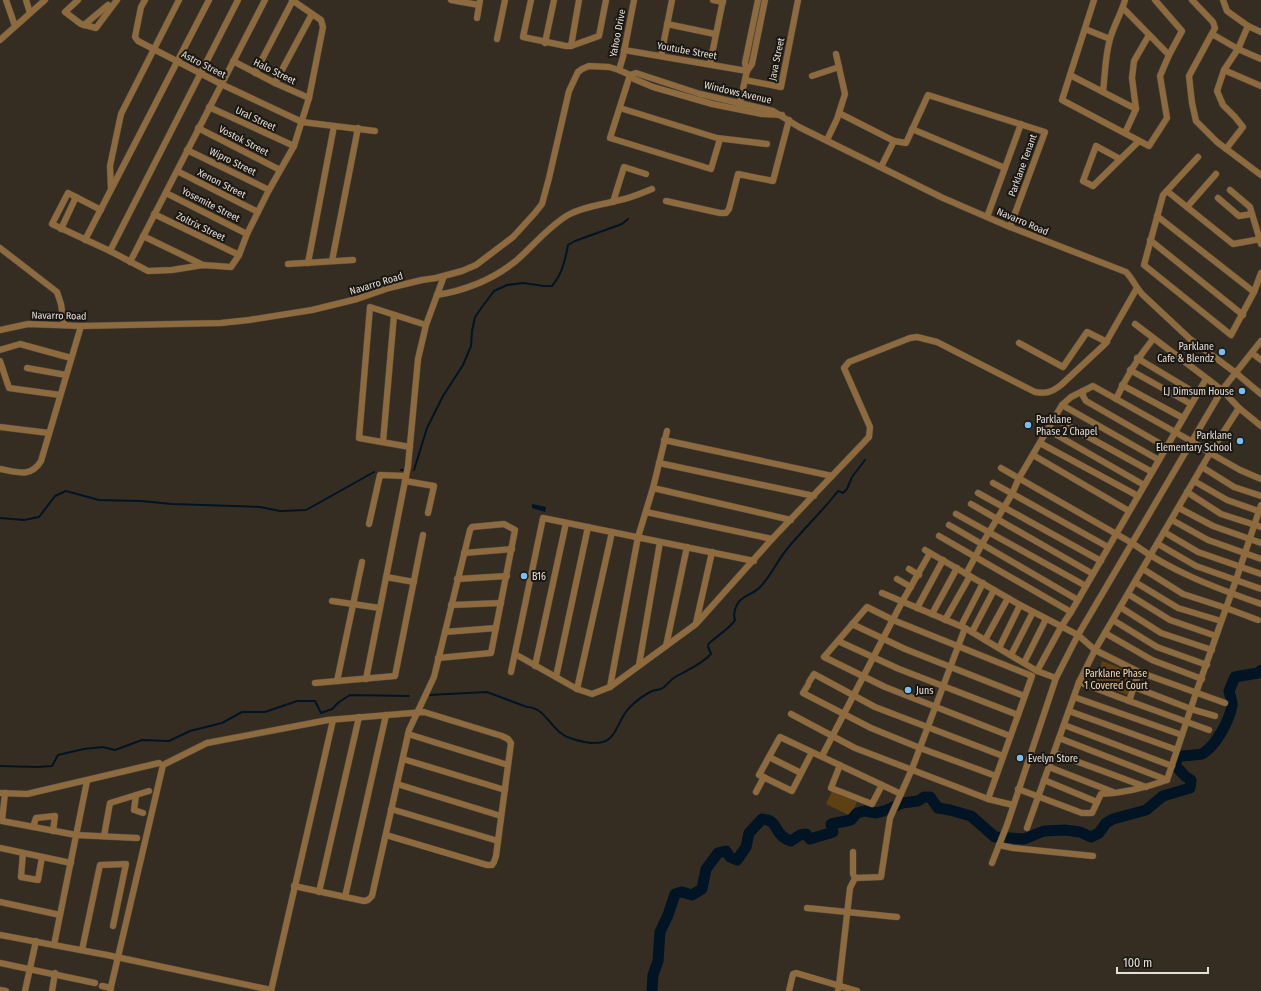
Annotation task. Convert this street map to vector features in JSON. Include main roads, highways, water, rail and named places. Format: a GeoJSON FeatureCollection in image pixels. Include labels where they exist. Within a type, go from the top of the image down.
{"type":"FeatureCollection","features":[{"type":"Feature","properties":{"kind":"water"},"geometry":{"type":"Polygon","coordinates":[[[532,504],[546,507],[545,512],[532,508],[532,504]]]}},
{"type":"Feature","properties":{"kind":"waterway"},"geometry":{"type":"LineString","coordinates":[[414,470],[427,428],[443,396],[463,365],[471,346],[475,317],[494,291],[507,285],[523,283],[552,286],[563,267],[568,245],[622,224],[628,219]]}},
{"type":"Feature","properties":{"kind":"waterway"},"geometry":{"type":"LineString","coordinates":[[429,695],[487,692],[527,707],[534,708],[544,715],[558,731],[570,738],[591,743],[599,743],[608,740],[615,732],[626,711],[643,696],[652,691],[663,688],[673,678],[698,664],[711,654],[708,645],[709,643],[733,623],[735,620],[735,609],[740,600],[758,589],[764,583],[780,558],[799,534],[838,491],[843,493],[847,489],[852,477],[865,460]]}},
{"type":"Feature","properties":{"kind":"waterway"},"geometry":{"type":"LineString","coordinates":[[401,470],[406,470]]}},
{"type":"Feature","properties":{"kind":"waterway"},"geometry":{"type":"LineString","coordinates":[[0,518],[24,520],[39,517],[55,496],[66,491],[99,500],[260,507],[280,511],[306,510],[374,472]]}},
{"type":"Feature","properties":{"kind":"waterway"},"geometry":{"type":"LineString","coordinates":[[652,991],[653,975],[658,961],[660,932],[675,894],[682,892],[692,895],[702,889],[706,869],[718,853],[726,851],[730,857],[737,860],[746,847],[749,833],[762,819],[773,823],[779,833],[791,841],[800,835],[806,834],[810,839],[833,832],[831,824],[851,820],[857,813],[865,811],[876,813],[902,803],[918,801],[924,797],[930,797],[938,808],[971,816],[995,837],[1024,839],[1044,831],[1065,830],[1080,832],[1091,837],[1099,833],[1106,823],[1113,819],[1146,810],[1163,796],[1190,788],[1191,780],[1175,765],[1178,757],[1202,754],[1212,745],[1225,726],[1230,712],[1232,703],[1229,691],[1235,677],[1258,673],[1261,670]]}},
{"type":"Feature","properties":{"kind":"waterway"},"geometry":{"type":"LineString","coordinates":[[0,766],[52,766],[58,755],[84,749],[103,747],[115,750],[142,740],[169,741],[190,731],[222,723],[242,712],[265,712],[297,701],[315,701],[321,713],[332,709],[339,702],[350,695],[409,696]]}},
{"type":"Feature","properties":{"kind":"place","name":"Parklane Cafe & Blendz"},"geometry":{"type":"Point","coordinates":[1222,352]}},
{"type":"Feature","properties":{"kind":"place","name":"LJ Dimsum House"},"geometry":{"type":"Point","coordinates":[1242,391]}},
{"type":"Feature","properties":{"kind":"place","name":"Parklane Phase 2 Chapel"},"geometry":{"type":"Point","coordinates":[1028,425]}},
{"type":"Feature","properties":{"kind":"place","name":"Parklane Elementary School"},"geometry":{"type":"Point","coordinates":[1240,441]}},
{"type":"Feature","properties":{"kind":"place","name":"B16"},"geometry":{"type":"Point","coordinates":[524,576]}},
{"type":"Feature","properties":{"kind":"place","name":"Juns"},"geometry":{"type":"Point","coordinates":[908,690]}},
{"type":"Feature","properties":{"kind":"place","name":"Evelyn Store"},"geometry":{"type":"Point","coordinates":[1020,758]}},
{"type":"Feature","properties":{"kind":"park label","name":"Parklane Phase 1 Covered Court"},"geometry":{"type":"Point","coordinates":[1116,678]}}]}
